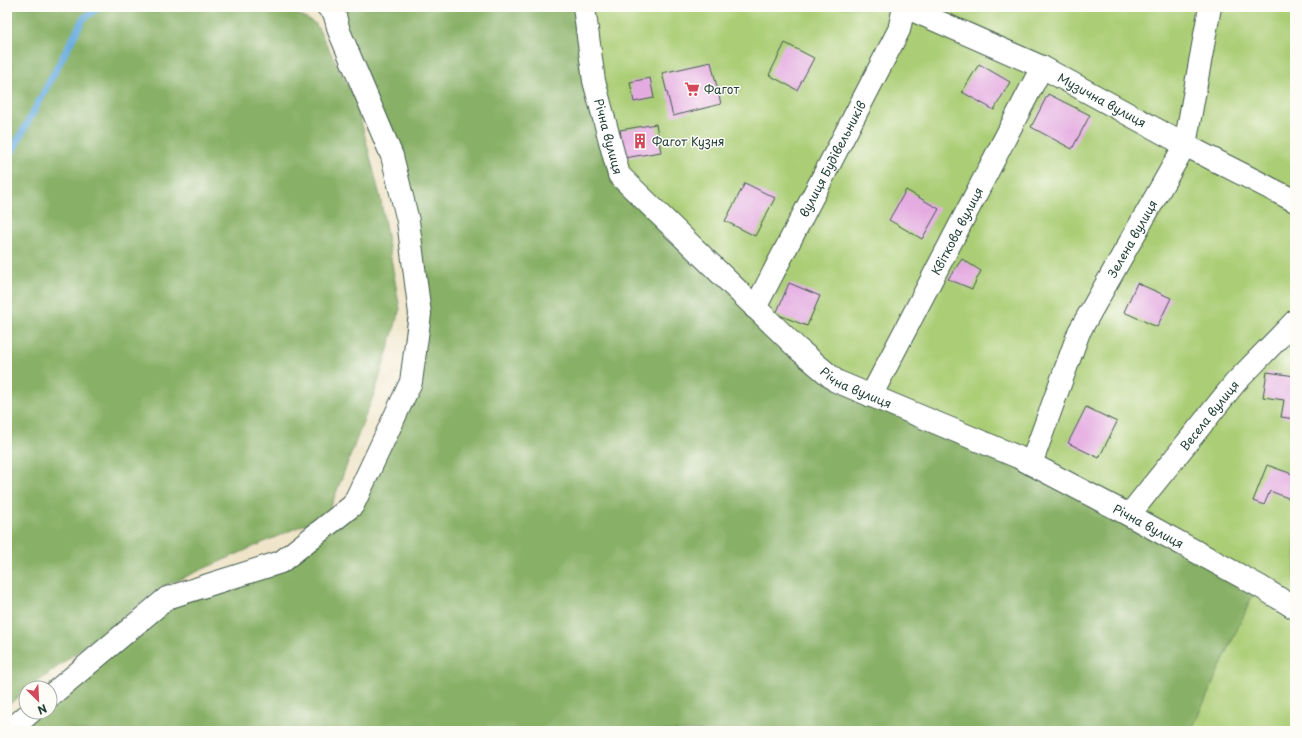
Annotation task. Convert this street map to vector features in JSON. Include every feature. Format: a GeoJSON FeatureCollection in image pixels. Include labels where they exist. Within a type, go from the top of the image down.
{"type":"FeatureCollection","features":[{"type":"Feature","properties":{"kind":"street","name":"Річна вулиця"},"geometry":{"type":"LineString","coordinates":[[584,7],[594,81],[619,175],[797,348],[836,381],[1031,464],[1129,515],[1259,586],[1295,608]]}},
{"type":"Feature","properties":{"kind":"street","name":"вулиця Будівельників"},"geometry":{"type":"LineString","coordinates":[[755,308],[899,30],[904,7]]}},
{"type":"Feature","properties":{"kind":"street","name":"Музична вулиця"},"geometry":{"type":"LineString","coordinates":[[904,7],[1042,66],[1185,145],[1295,201]]}},
{"type":"Feature","properties":{"kind":"street","name":"Зелена вулиця"},"geometry":{"type":"LineString","coordinates":[[1031,464],[1079,332],[1185,145],[1210,7]]}},
{"type":"Feature","properties":{"kind":"street"},"geometry":{"type":"LineString","coordinates":[[58,689],[167,598],[281,562],[353,505],[412,382],[420,314],[408,221],[392,156],[339,31],[334,9]]}},
{"type":"Feature","properties":{"kind":"street","name":"Квіткова вулиця"},"geometry":{"type":"LineString","coordinates":[[871,396],[1042,66]]}},
{"type":"Feature","properties":{"kind":"street","name":"Весела вулиця"},"geometry":{"type":"LineString","coordinates":[[1129,515],[1235,383],[1295,321]]}},
{"type":"Feature","properties":{"kind":"street"},"geometry":{"type":"LineString","coordinates":[[9,731],[22,720]]}},
{"type":"Feature","properties":{"kind":"green space"},"geometry":{"type":"Polygon","coordinates":[[[7,7],[285,7],[316,24],[356,101],[380,196],[400,309],[377,386],[328,514],[160,588],[40,680],[18,680],[18,697],[7,706],[7,7]]]}},
{"type":"Feature","properties":{"kind":"green space"},"geometry":{"type":"Polygon","coordinates":[[[334,7],[584,7],[619,175],[836,381],[1018,457],[1254,592],[1191,731],[9,731],[22,720],[58,720],[58,689],[167,598],[281,562],[353,505],[411,382],[408,221],[334,7]]]}},
{"type":"Feature","properties":{"kind":"green space"},"geometry":{"type":"Polygon","coordinates":[[[584,7],[1295,7],[1295,731],[1191,731],[1254,592],[836,381],[619,175],[584,7]]]}},
{"type":"Feature","properties":{"kind":"building"},"geometry":{"type":"Polygon","coordinates":[[[785,43],[814,58],[797,90],[769,75],[785,43]]]}},
{"type":"Feature","properties":{"kind":"building","name":"Фагот"},"geometry":{"type":"Polygon","coordinates":[[[711,62],[721,104],[673,116],[662,73],[711,62]]]}},
{"type":"Feature","properties":{"kind":"building"},"geometry":{"type":"Polygon","coordinates":[[[979,64],[1010,82],[994,110],[962,92],[979,64]]]}},
{"type":"Feature","properties":{"kind":"building"},"geometry":{"type":"Polygon","coordinates":[[[650,78],[654,98],[634,102],[630,82],[650,78]]]}},
{"type":"Feature","properties":{"kind":"building"},"geometry":{"type":"Polygon","coordinates":[[[1048,94],[1090,115],[1072,149],[1031,127],[1048,94]]]}},
{"type":"Feature","properties":{"kind":"building","name":"Фагот Кузня"},"geometry":{"type":"Polygon","coordinates":[[[656,124],[661,152],[624,158],[620,130],[656,124]]]}},
{"type":"Feature","properties":{"kind":"building"},"geometry":{"type":"Polygon","coordinates":[[[745,183],[775,198],[755,236],[725,221],[745,183]]]}},
{"type":"Feature","properties":{"kind":"building"},"geometry":{"type":"Polygon","coordinates":[[[906,190],[939,209],[922,239],[889,220],[906,190]]]}},
{"type":"Feature","properties":{"kind":"building"},"geometry":{"type":"Polygon","coordinates":[[[1295,250],[1295,259],[1291,257],[1295,250]]]}},
{"type":"Feature","properties":{"kind":"building"},"geometry":{"type":"Polygon","coordinates":[[[962,259],[981,271],[972,289],[948,279],[962,259]]]}},
{"type":"Feature","properties":{"kind":"building"},"geometry":{"type":"Polygon","coordinates":[[[789,283],[820,296],[807,326],[776,314],[789,283]]]}},
{"type":"Feature","properties":{"kind":"building"},"geometry":{"type":"Polygon","coordinates":[[[1137,283],[1171,298],[1157,327],[1124,312],[1137,283]]]}},
{"type":"Feature","properties":{"kind":"building"},"geometry":{"type":"Polygon","coordinates":[[[1267,372],[1295,376],[1295,419],[1281,417],[1284,400],[1263,397],[1267,372]]]}},
{"type":"Feature","properties":{"kind":"building"},"geometry":{"type":"Polygon","coordinates":[[[1086,407],[1117,422],[1099,458],[1068,443],[1086,407]]]}},
{"type":"Feature","properties":{"kind":"building"},"geometry":{"type":"Polygon","coordinates":[[[1267,465],[1295,475],[1295,493],[1293,500],[1270,491],[1264,505],[1253,501],[1267,465]]]}},
{"type":"Feature","properties":{"kind":"waterway"},"geometry":{"type":"LineString","coordinates":[[7,161],[83,19],[99,7]]}},
{"type":"Feature","properties":{"kind":"place","name":"Фагот"},"geometry":{"type":"Point","coordinates":[692,89]}},
{"type":"Feature","properties":{"kind":"place","name":"Фагот Кузня"},"geometry":{"type":"Point","coordinates":[640,141]}}]}
